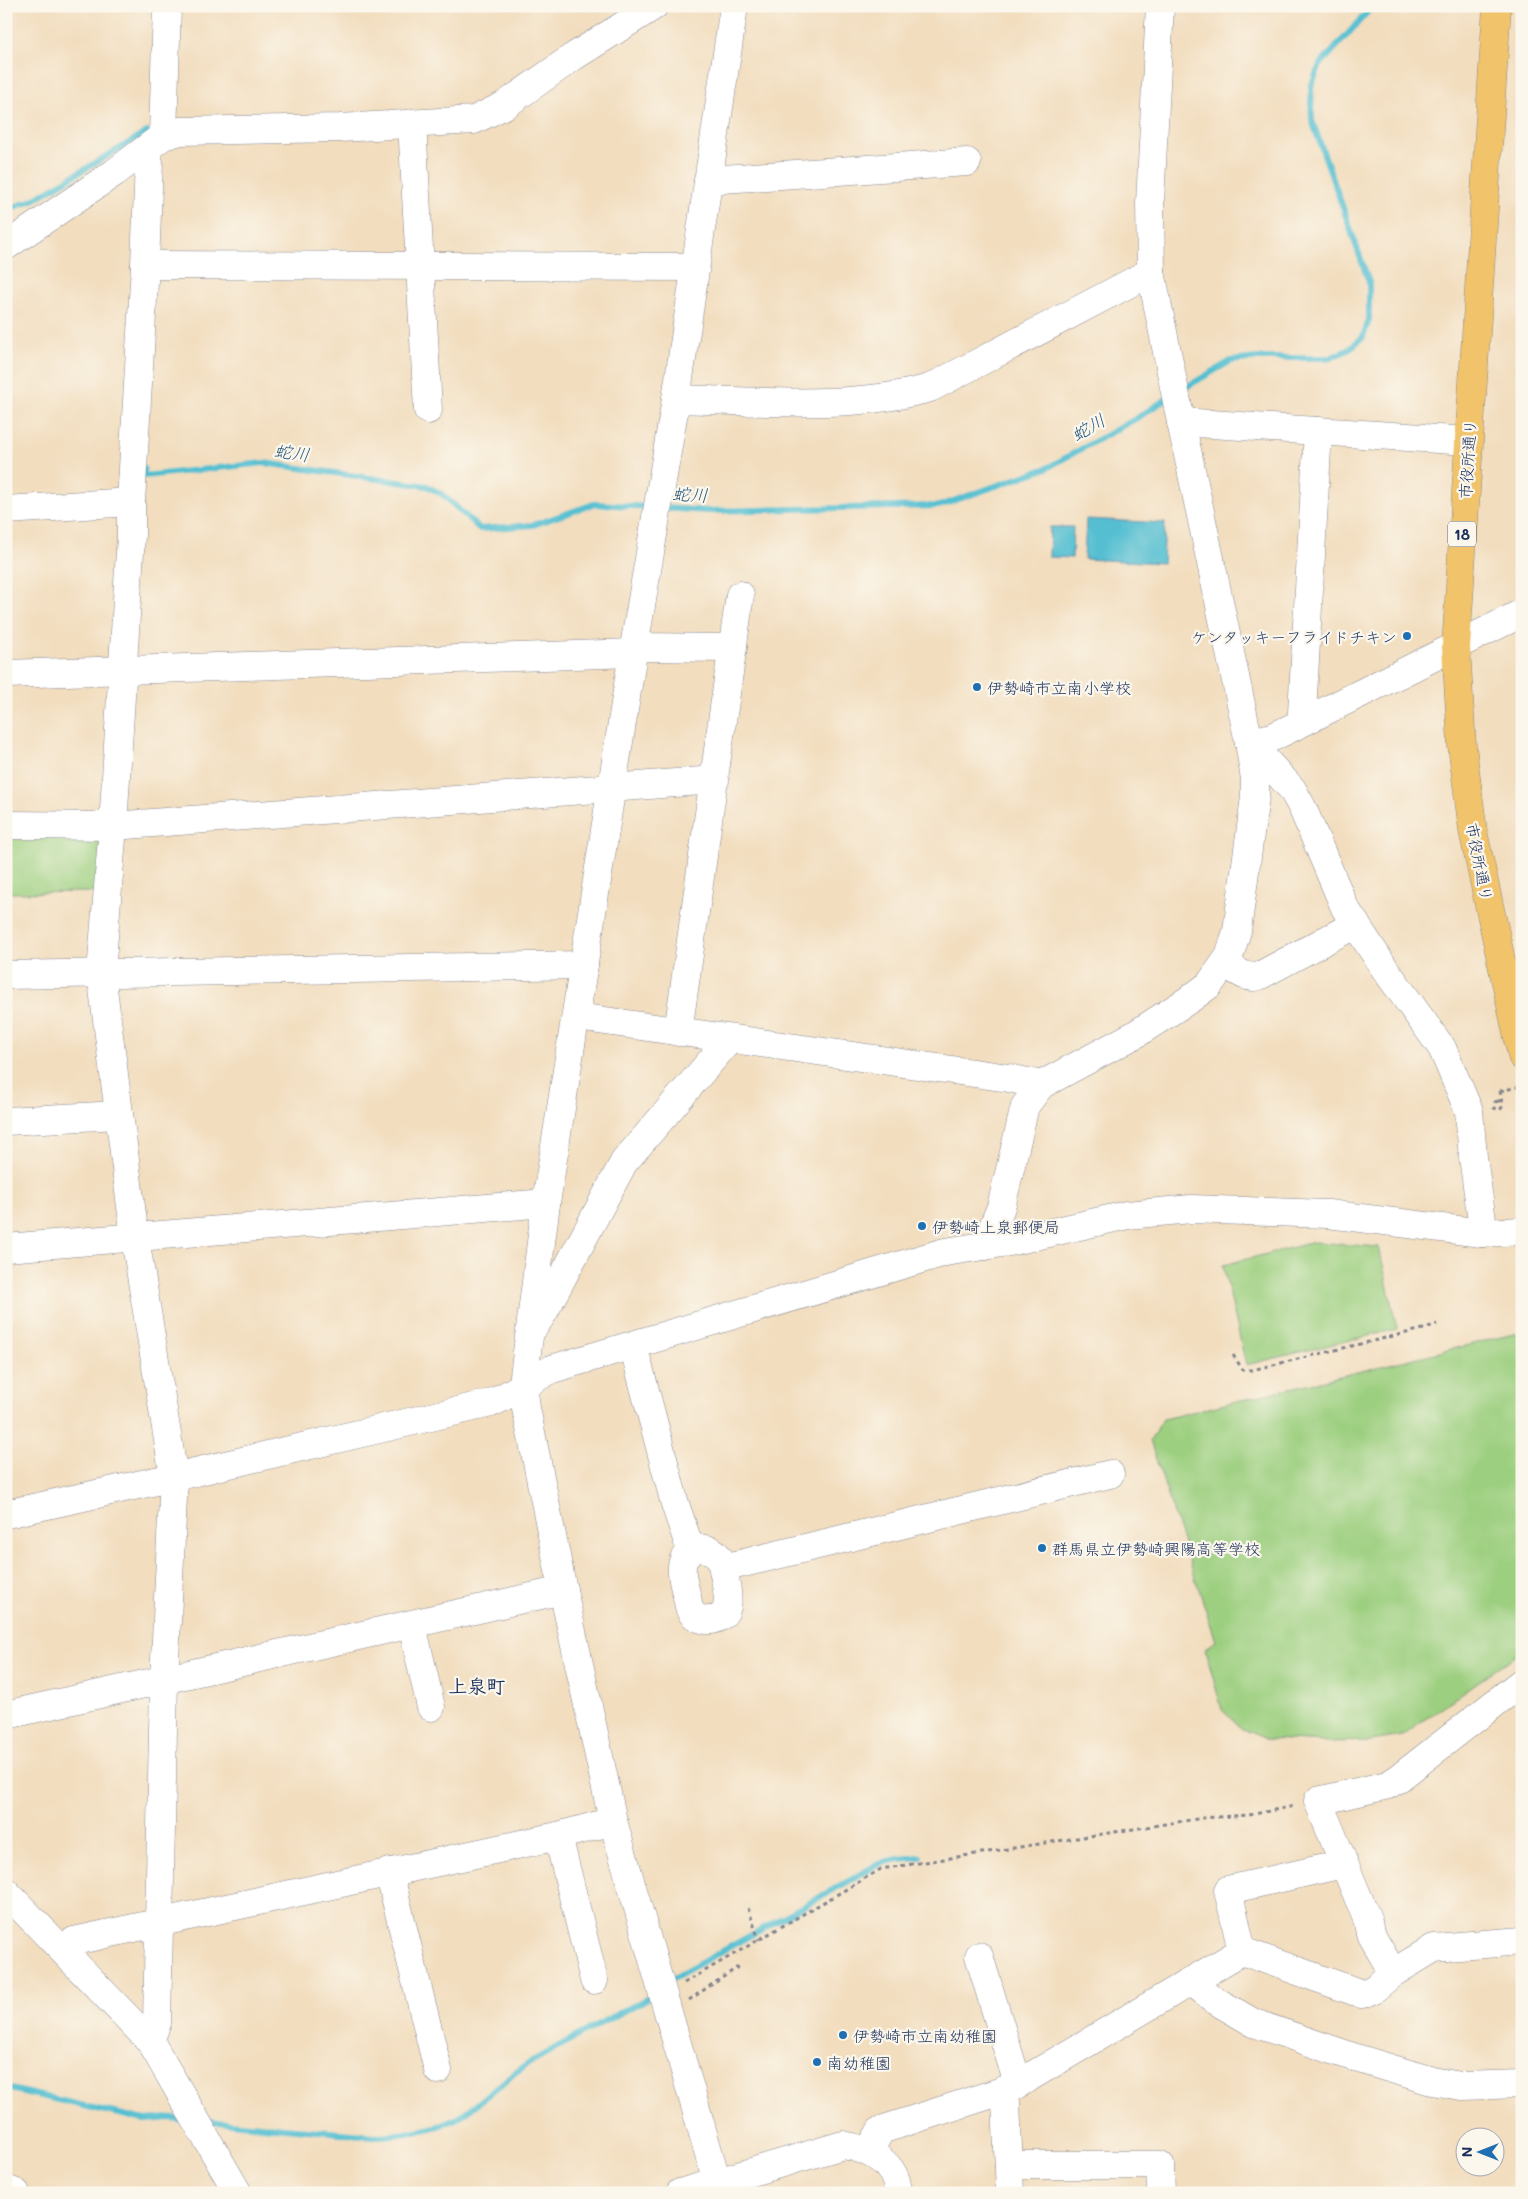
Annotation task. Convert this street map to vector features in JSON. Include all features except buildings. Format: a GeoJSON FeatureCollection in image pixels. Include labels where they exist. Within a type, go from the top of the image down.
{"type":"FeatureCollection","features":[{"type":"Feature","properties":{"kind":"main road","name":"市役所通り"},"geometry":{"type":"LineString","coordinates":[[1497,6],[1456,647],[1462,746],[1473,831],[1522,1056]]}},
{"type":"Feature","properties":{"kind":"street"},"geometry":{"type":"LineString","coordinates":[[150,2041],[157,2023],[164,1680],[174,1478],[136,1238],[101,973],[113,826],[131,535],[131,502],[145,265],[148,162],[154,144],[167,6]]}},
{"type":"Feature","properties":{"kind":"street"},"geometry":{"type":"LineString","coordinates":[[6,246],[154,144],[180,131],[340,128],[474,120],[505,105],[573,57],[654,6]]}},
{"type":"Feature","properties":{"kind":"street"},"geometry":{"type":"LineString","coordinates":[[717,2182],[613,1822],[562,1590],[526,1408],[523,1384],[546,1203],[577,1017],[633,650],[676,399],[734,6]]}},
{"type":"Feature","properties":{"kind":"street"},"geometry":{"type":"LineString","coordinates":[[986,1246],[1001,1207],[1025,1106],[1041,1085],[1136,1034],[1209,985],[1230,957],[1237,931],[1255,797],[1255,779],[1250,742],[1179,415],[1151,272],[1150,203],[1160,6]]}},
{"type":"Feature","properties":{"kind":"street"},"geometry":{"type":"LineString","coordinates":[[412,123],[428,410]]}},
{"type":"Feature","properties":{"kind":"street"},"geometry":{"type":"LineString","coordinates":[[708,180],[967,162]]}},
{"type":"Feature","properties":{"kind":"street"},"geometry":{"type":"LineString","coordinates":[[145,265],[695,267]]}},
{"type":"Feature","properties":{"kind":"street"},"geometry":{"type":"LineString","coordinates":[[676,399],[808,403],[903,395],[930,388],[1151,272]]}},
{"type":"Feature","properties":{"kind":"street"},"geometry":{"type":"LineString","coordinates":[[1179,415],[1318,431],[1468,442]]}},
{"type":"Feature","properties":{"kind":"street"},"geometry":{"type":"LineString","coordinates":[[1303,722],[1318,431]]}},
{"type":"Feature","properties":{"kind":"street"},"geometry":{"type":"LineString","coordinates":[[6,510],[131,502]]}},
{"type":"Feature","properties":{"kind":"street"},"geometry":{"type":"LineString","coordinates":[[678,1032],[740,595]]}},
{"type":"Feature","properties":{"kind":"street"},"geometry":{"type":"LineString","coordinates":[[1250,742],[1273,737],[1522,613]]}},
{"type":"Feature","properties":{"kind":"street"},"geometry":{"type":"LineString","coordinates":[[6,674],[633,650],[733,648]]}},
{"type":"Feature","properties":{"kind":"street"},"geometry":{"type":"LineString","coordinates":[[1250,742],[1292,789],[1345,908],[1385,969],[1442,1048],[1469,1111],[1482,1233]]}},
{"type":"Feature","properties":{"kind":"street"},"geometry":{"type":"LineString","coordinates":[[6,825],[113,826],[715,780]]}},
{"type":"Feature","properties":{"kind":"street"},"geometry":{"type":"LineString","coordinates":[[1225,963],[1244,976],[1252,978],[1259,976],[1356,924]]}},
{"type":"Feature","properties":{"kind":"street"},"geometry":{"type":"LineString","coordinates":[[6,975],[584,965]]}},
{"type":"Feature","properties":{"kind":"street"},"geometry":{"type":"LineString","coordinates":[[577,1017],[729,1040],[1009,1078],[1041,1085]]}},
{"type":"Feature","properties":{"kind":"street"},"geometry":{"type":"LineString","coordinates":[[528,1334],[544,1312],[624,1162],[729,1040]]}},
{"type":"Feature","properties":{"kind":"street"},"geometry":{"type":"LineString","coordinates":[[6,1121],[119,1115]]}},
{"type":"Feature","properties":{"kind":"street"},"geometry":{"type":"LineString","coordinates":[[6,1248],[546,1203]]}},
{"type":"Feature","properties":{"kind":"street"},"geometry":{"type":"LineString","coordinates":[[6,1514],[174,1478],[491,1403],[507,1396],[523,1384],[552,1369],[945,1252],[986,1246],[1127,1215],[1222,1208],[1328,1214],[1482,1233],[1522,1230]]}},
{"type":"Feature","properties":{"kind":"street"},"geometry":{"type":"LineString","coordinates":[[633,1345],[678,1512],[691,1551]]}},
{"type":"Feature","properties":{"kind":"street"},"geometry":{"type":"LineString","coordinates":[[723,1568],[1110,1474]]}},
{"type":"Feature","properties":{"kind":"street"},"geometry":{"type":"LineString","coordinates":[[698,1548],[712,1551],[718,1556],[723,1568],[729,1599],[728,1606],[726,1612],[715,1620],[702,1620],[691,1612],[681,1576],[682,1562],[691,1551],[698,1548]]}},
{"type":"Feature","properties":{"kind":"street"},"geometry":{"type":"LineString","coordinates":[[6,1715],[562,1590]]}},
{"type":"Feature","properties":{"kind":"street"},"geometry":{"type":"LineString","coordinates":[[412,1625],[431,1707]]}},
{"type":"Feature","properties":{"kind":"street"},"geometry":{"type":"LineString","coordinates":[[1392,1973],[1370,1933],[1368,1921],[1318,1801],[1388,1785],[1522,1682]]}},
{"type":"Feature","properties":{"kind":"street"},"geometry":{"type":"LineString","coordinates":[[61,1948],[74,1941],[558,1836],[613,1822]]}},
{"type":"Feature","properties":{"kind":"street"},"geometry":{"type":"LineString","coordinates":[[558,1836],[594,1980]]}},
{"type":"Feature","properties":{"kind":"street"},"geometry":{"type":"LineString","coordinates":[[1242,1951],[1228,1890],[1343,1864]]}},
{"type":"Feature","properties":{"kind":"street"},"geometry":{"type":"LineString","coordinates":[[390,1872],[438,2070]]}},
{"type":"Feature","properties":{"kind":"street"},"geometry":{"type":"LineString","coordinates":[[6,1892],[150,2041],[238,2193]]}},
{"type":"Feature","properties":{"kind":"street"},"geometry":{"type":"LineString","coordinates":[[1242,1951],[1362,1994],[1374,1988],[1392,1973],[1434,1948],[1522,1941]]}},
{"type":"Feature","properties":{"kind":"street"},"geometry":{"type":"LineString","coordinates":[[869,2151],[881,2130],[1010,2087],[1242,1951]]}},
{"type":"Feature","properties":{"kind":"street"},"geometry":{"type":"LineString","coordinates":[[979,1956],[1010,2087],[1006,2102],[1010,2193]]}},
{"type":"Feature","properties":{"kind":"street"},"geometry":{"type":"LineString","coordinates":[[1195,1979],[1199,1988],[1210,1998],[1254,2023],[1356,2058],[1432,2081],[1462,2086],[1522,2084]]}},
{"type":"Feature","properties":{"kind":"street"},"geometry":{"type":"LineString","coordinates":[[680,2193],[843,2145],[869,2151],[884,2162],[893,2173],[898,2193]]}},
{"type":"Feature","properties":{"kind":"street"},"geometry":{"type":"LineString","coordinates":[[1009,2165],[1160,2165],[1161,2193]]}},
{"type":"Feature","properties":{"kind":"street"},"geometry":{"type":"LineString","coordinates":[[6,2189],[16,2193]]}},
{"type":"Feature","properties":{"kind":"path"},"geometry":{"type":"LineString","coordinates":[[1506,1100],[1498,1101],[1495,1102],[1494,1108],[1500,1110],[1503,1106],[1500,1091],[1522,1086]]}},
{"type":"Feature","properties":{"kind":"path"},"geometry":{"type":"LineString","coordinates":[[1233,1355],[1243,1370],[1252,1370],[1437,1324]]}},
{"type":"Feature","properties":{"kind":"path"},"geometry":{"type":"LineString","coordinates":[[666,2010],[676,1999],[677,1987],[758,1938],[881,1869],[1203,1818],[1249,1815],[1318,1801]]}},
{"type":"Feature","properties":{"kind":"path"},"geometry":{"type":"LineString","coordinates":[[748,1908],[758,1938]]}},
{"type":"Feature","properties":{"kind":"path"},"geometry":{"type":"LineString","coordinates":[[666,2010],[741,1965]]}},
{"type":"Feature","properties":{"kind":"green space"},"geometry":{"type":"Polygon","coordinates":[[[6,834],[100,836],[101,892],[6,893],[6,834]]]}},
{"type":"Feature","properties":{"kind":"green space"},"geometry":{"type":"Polygon","coordinates":[[[1314,1242],[1379,1247],[1397,1329],[1246,1365],[1223,1265],[1314,1242]]]}},
{"type":"Feature","properties":{"kind":"green space"},"geometry":{"type":"Polygon","coordinates":[[[1522,1332],[1522,1651],[1401,1736],[1372,1741],[1327,1742],[1267,1739],[1243,1729],[1222,1710],[1205,1649],[1216,1641],[1150,1441],[1163,1419],[1522,1332]]]}},
{"type":"Feature","properties":{"kind":"water"},"geometry":{"type":"Polygon","coordinates":[[[1086,519],[1165,523],[1163,563],[1084,559],[1086,519]]]}},
{"type":"Feature","properties":{"kind":"water"},"geometry":{"type":"Polygon","coordinates":[[[1050,527],[1073,527],[1072,558],[1049,557],[1050,527]]]}},
{"type":"Feature","properties":{"kind":"waterway","name":"蛇川"},"geometry":{"type":"LineString","coordinates":[[1181,390],[1231,361],[1258,358],[1330,358],[1348,350],[1363,337],[1369,320],[1369,282],[1312,120],[1311,86],[1320,65],[1373,6]]}},
{"type":"Feature","properties":{"kind":"waterway","name":"蛇川"},"geometry":{"type":"LineString","coordinates":[[6,210],[33,200],[147,132]]}},
{"type":"Feature","properties":{"kind":"waterway","name":"蛇川"},"geometry":{"type":"LineString","coordinates":[[664,508],[707,511],[939,506],[1047,468],[1137,418],[1168,398]]}},
{"type":"Feature","properties":{"kind":"waterway","name":"蛇川"},"geometry":{"type":"LineString","coordinates":[[144,469],[144,476],[264,463],[427,486],[443,495],[480,529],[533,525],[594,504],[651,507]]}},
{"type":"Feature","properties":{"kind":"waterway"},"geometry":{"type":"LineString","coordinates":[[670,1980],[878,1864],[920,1857]]}},
{"type":"Feature","properties":{"kind":"waterway"},"geometry":{"type":"LineString","coordinates":[[207,2121],[374,2136],[394,2135],[441,2125],[459,2117],[528,2064],[648,1998]]}},
{"type":"Feature","properties":{"kind":"waterway"},"geometry":{"type":"LineString","coordinates":[[6,2088],[145,2120],[172,2118],[184,2120]]}},
{"type":"Feature","properties":{"kind":"place","name":"ケンタッキーフライドチキン"},"geometry":{"type":"Point","coordinates":[1407,636]}},
{"type":"Feature","properties":{"kind":"place","name":"伊勢崎市立南小学校"},"geometry":{"type":"Point","coordinates":[977,687]}},
{"type":"Feature","properties":{"kind":"place","name":"伊勢崎上泉郵便局"},"geometry":{"type":"Point","coordinates":[922,1226]}},
{"type":"Feature","properties":{"kind":"place","name":"群馬県立伊勢崎興陽高等学校"},"geometry":{"type":"Point","coordinates":[1042,1548]}},
{"type":"Feature","properties":{"kind":"place","name":"伊勢崎市立南幼稚園"},"geometry":{"type":"Point","coordinates":[843,2035]}},
{"type":"Feature","properties":{"kind":"place","name":"南幼稚園"},"geometry":{"type":"Point","coordinates":[817,2062]}},
{"type":"Feature","properties":{"kind":"district","name":"上泉町"},"geometry":{"type":"Point","coordinates":[477,1685]}}]}
